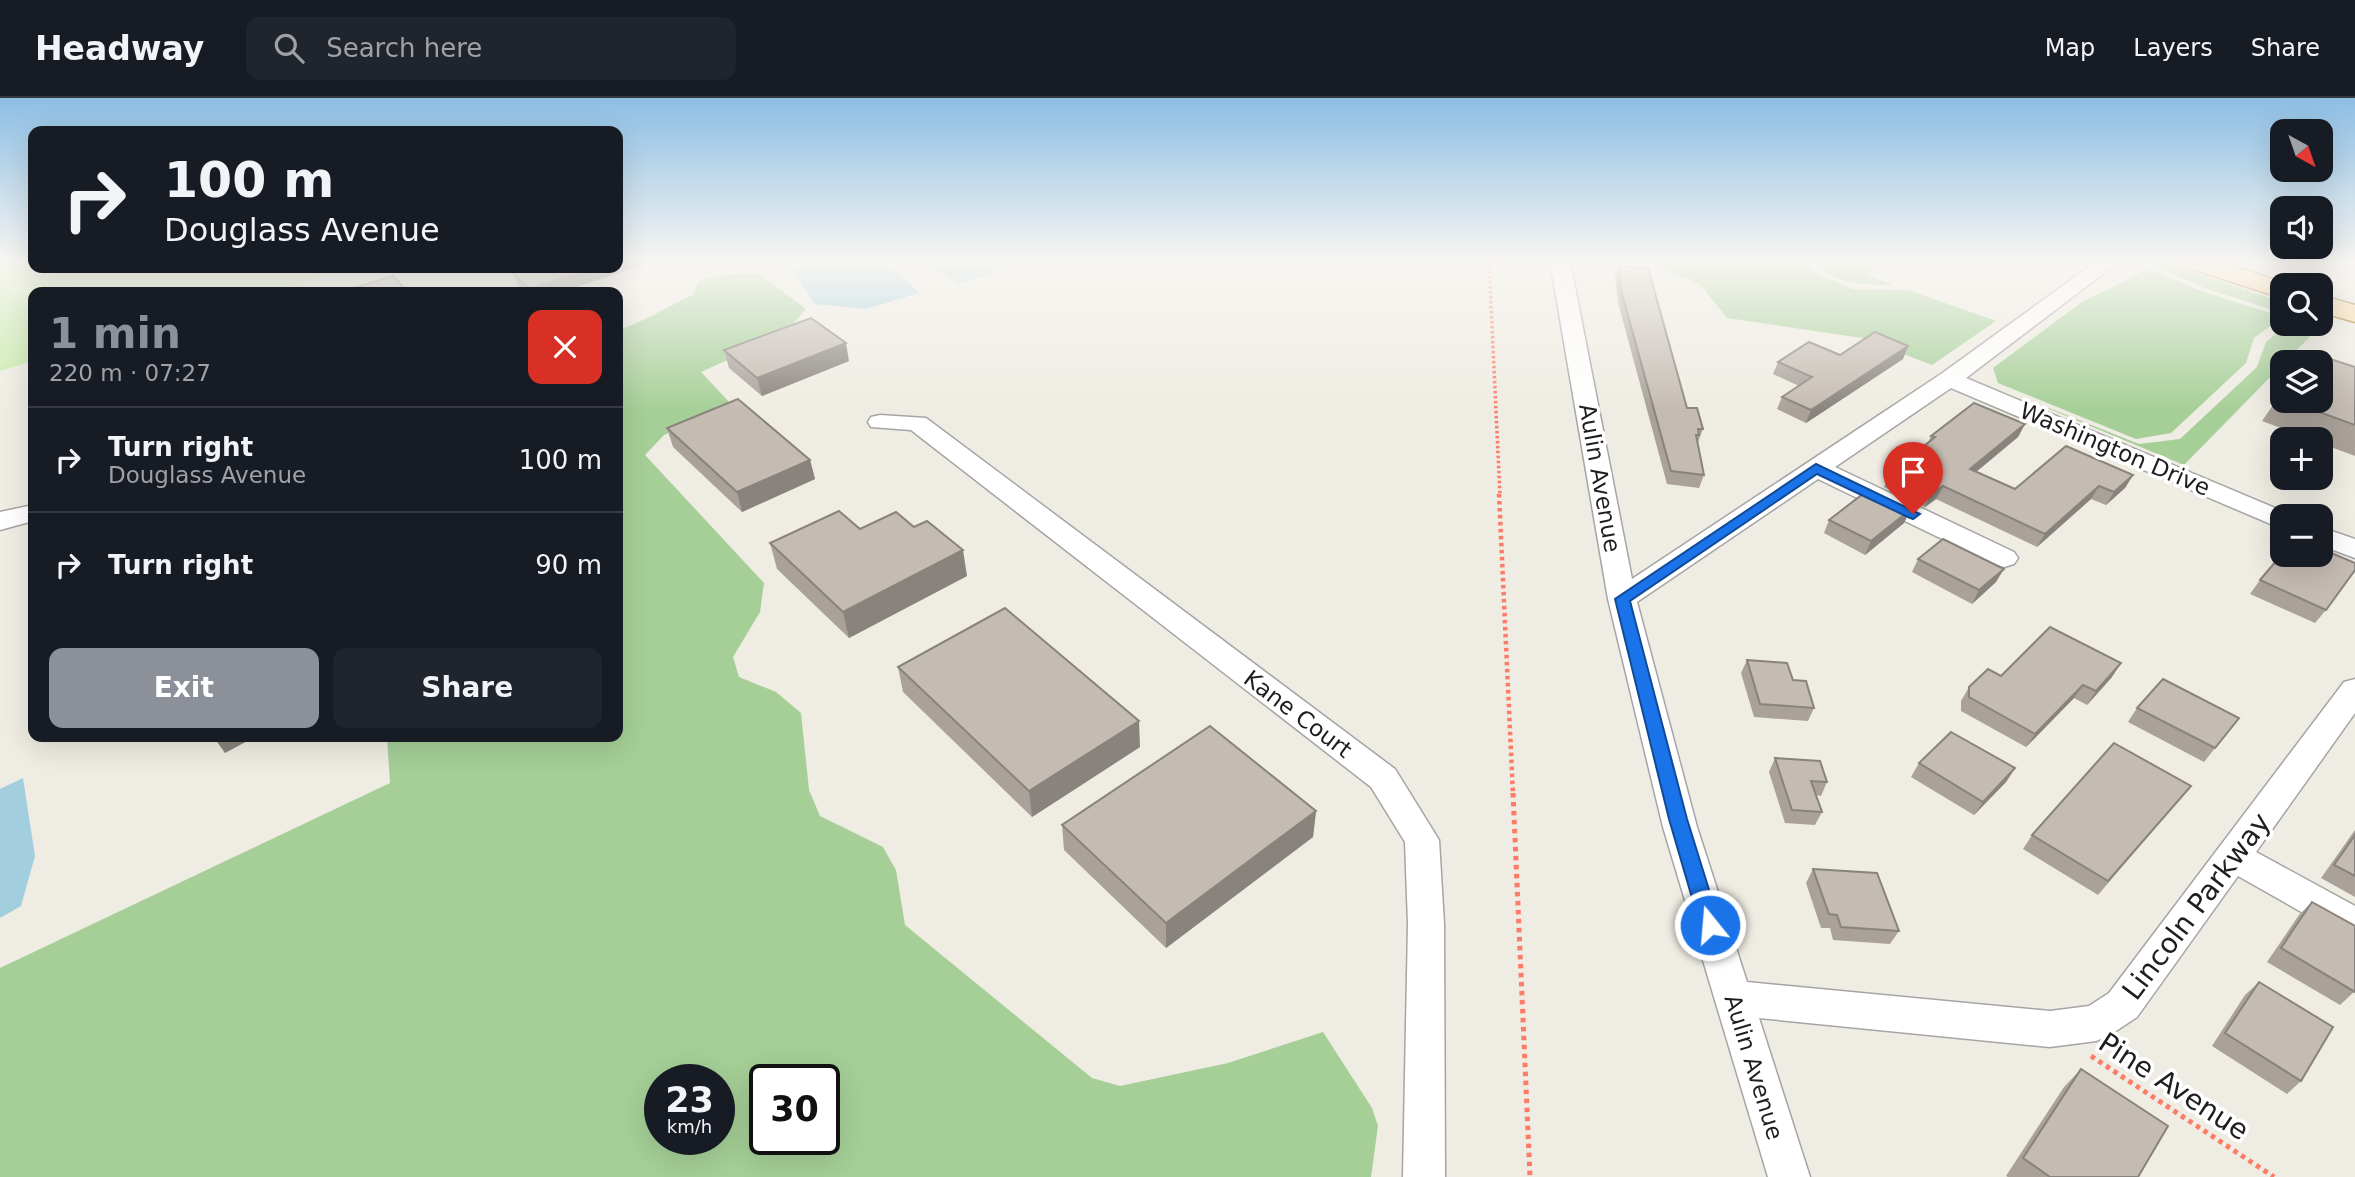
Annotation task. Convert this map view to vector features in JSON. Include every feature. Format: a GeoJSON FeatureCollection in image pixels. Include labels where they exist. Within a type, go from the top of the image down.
{"type":"FeatureCollection","features":[{"type":"Feature","properties":{"kind":"street","name":"Aulin Avenue"},"geometry":{"type":"LineString","coordinates":[[1569,311],[1622,599],[1678,819],[1789,1177]]}},
{"type":"Feature","properties":{"kind":"street"},"geometry":{"type":"LineString","coordinates":[[1622,599],[1948,379],[2041,311]]}},
{"type":"Feature","properties":{"kind":"street","name":"Washington Drive"},"geometry":{"type":"LineString","coordinates":[[1948,379],[2270,514]]}},
{"type":"Feature","properties":{"kind":"street","name":"Kane Court"},"geometry":{"type":"LineString","coordinates":[[880,422],[917,423],[1383,778],[1422,840],[1426,924],[1424,1177]]}},
{"type":"Feature","properties":{"kind":"street"},"geometry":{"type":"LineString","coordinates":[[1816,468],[2004,558]]}},
{"type":"Feature","properties":{"kind":"street"},"geometry":{"type":"LineString","coordinates":[[0,522],[28,514]]}},
{"type":"Feature","properties":{"kind":"street"},"geometry":{"type":"LineString","coordinates":[[2333,540],[2355,549]]}},
{"type":"Feature","properties":{"kind":"street","name":"Lincoln Parkway"},"geometry":{"type":"LineString","coordinates":[[1733,998],[2050,1029],[2096,1023],[2123,1005],[2233,856],[2344,724],[2355,690]]}},
{"type":"Feature","properties":{"kind":"street"},"geometry":{"type":"LineString","coordinates":[[2233,856],[2355,924]]}},
{"type":"Feature","properties":{"kind":"path"},"geometry":{"type":"LineString","coordinates":[[1491,311],[1530,1177]]}},
{"type":"Feature","properties":{"kind":"path","name":"Pine Avenue"},"geometry":{"type":"LineString","coordinates":[[2050,1029],[2274,1177]]}},
{"type":"Feature","properties":{"kind":"green space"},"geometry":{"type":"Polygon","coordinates":[[[0,311],[28,311],[28,363],[0,371],[0,311]]]}},
{"type":"Feature","properties":{"kind":"green space"},"geometry":{"type":"Polygon","coordinates":[[[660,311],[804,311],[784,334],[701,372],[731,404],[664,435],[645,455],[764,583],[760,612],[733,657],[739,677],[776,692],[801,713],[809,790],[820,816],[883,847],[896,870],[905,925],[1092,1078],[1120,1086],[1228,1063],[1323,1032],[1372,1108],[1378,1126],[1371,1177],[0,1177],[0,968],[390,783],[387,742],[623,742],[623,328],[660,311]]]}},
{"type":"Feature","properties":{"kind":"green space"},"geometry":{"type":"Polygon","coordinates":[[[1722,311],[1969,311],[1996,321],[1932,365],[1862,338],[1727,318],[1722,311]]]}},
{"type":"Feature","properties":{"kind":"green space"},"geometry":{"type":"Polygon","coordinates":[[[2069,311],[2270,313],[2270,326],[2254,338],[2246,363],[2171,433],[2136,439],[1998,383],[1993,368],[2069,311]]]}},
{"type":"Feature","properties":{"kind":"green space"},"geometry":{"type":"Polygon","coordinates":[[[2273,336],[2310,336],[2297,350],[2270,350],[2270,377],[2184,465],[2016,395],[2139,444],[2180,439],[2257,367],[2266,342],[2273,336]]]}},
{"type":"Feature","properties":{"kind":"water"},"geometry":{"type":"Polygon","coordinates":[[[23,778],[35,856],[21,906],[0,918],[0,789],[23,778]]]}},
{"type":"Feature","properties":{"kind":"building"},"geometry":{"type":"Polygon","coordinates":[[[1627,311],[1660,311],[1687,408],[1697,408],[1703,429],[1698,429],[1699,435],[1696,435],[1704,475],[1671,471],[1627,311]]]}},
{"type":"Feature","properties":{"kind":"building"},"geometry":{"type":"Polygon","coordinates":[[[811,318],[846,343],[757,378],[724,350],[811,318]]]}},
{"type":"Feature","properties":{"kind":"building"},"geometry":{"type":"Polygon","coordinates":[[[1875,332],[1908,346],[1811,410],[1782,397],[1812,377],[1778,362],[1809,342],[1840,355],[1875,332]]]}},
{"type":"Feature","properties":{"kind":"building"},"geometry":{"type":"Polygon","coordinates":[[[2333,360],[2355,367],[2355,425],[2322,413],[2333,413],[2333,360]]]}},
{"type":"Feature","properties":{"kind":"building"},"geometry":{"type":"Polygon","coordinates":[[[738,399],[810,460],[737,492],[667,428],[738,399]]]}},
{"type":"Feature","properties":{"kind":"building"},"geometry":{"type":"Polygon","coordinates":[[[1974,403],[2025,424],[1970,469],[2015,489],[2066,446],[2133,475],[2114,492],[2099,486],[2045,534],[1943,486],[1931,494],[1890,474],[1935,437],[1931,436],[1974,403]]]}},
{"type":"Feature","properties":{"kind":"building"},"geometry":{"type":"Polygon","coordinates":[[[1868,490],[1910,510],[1871,541],[1829,520],[1868,490]]]}},
{"type":"Feature","properties":{"kind":"building"},"geometry":{"type":"Polygon","coordinates":[[[839,511],[860,529],[896,512],[914,527],[927,521],[963,550],[843,612],[770,543],[839,511]]]}},
{"type":"Feature","properties":{"kind":"building"},"geometry":{"type":"Polygon","coordinates":[[[1943,539],[2004,569],[1979,590],[1918,559],[1943,539]]]}},
{"type":"Feature","properties":{"kind":"building"},"geometry":{"type":"Polygon","coordinates":[[[2333,554],[2355,563],[2355,570],[2326,610],[2260,580],[2271,567],[2333,567],[2333,554]]]}},
{"type":"Feature","properties":{"kind":"building"},"geometry":{"type":"Polygon","coordinates":[[[1005,608],[1139,721],[1029,791],[898,667],[1005,608]]]}},
{"type":"Feature","properties":{"kind":"building"},"geometry":{"type":"Polygon","coordinates":[[[2050,627],[2121,663],[2096,691],[2083,685],[2035,734],[1969,697],[1969,687],[1988,669],[2001,676],[2050,627]]]}},
{"type":"Feature","properties":{"kind":"building"},"geometry":{"type":"Polygon","coordinates":[[[1747,660],[1787,663],[1793,680],[1806,681],[1814,708],[1760,704],[1747,660]]]}},
{"type":"Feature","properties":{"kind":"building"},"geometry":{"type":"Polygon","coordinates":[[[2163,679],[2239,718],[2215,748],[2137,708],[2163,679]]]}},
{"type":"Feature","properties":{"kind":"building"},"geometry":{"type":"Polygon","coordinates":[[[1210,726],[1316,811],[1166,923],[1062,825],[1210,726]]]}},
{"type":"Feature","properties":{"kind":"building"},"geometry":{"type":"Polygon","coordinates":[[[1951,732],[2015,768],[1983,802],[1919,763],[1951,732]]]}},
{"type":"Feature","properties":{"kind":"building"},"geometry":{"type":"Polygon","coordinates":[[[2114,743],[2191,786],[2108,881],[2032,835],[2114,743]]]}},
{"type":"Feature","properties":{"kind":"building"},"geometry":{"type":"Polygon","coordinates":[[[1775,758],[1820,761],[1827,782],[1811,781],[1822,812],[1792,810],[1775,758]]]}},
{"type":"Feature","properties":{"kind":"building"},"geometry":{"type":"Polygon","coordinates":[[[2355,835],[2355,876],[2334,865],[2355,835]]]}},
{"type":"Feature","properties":{"kind":"building"},"geometry":{"type":"Polygon","coordinates":[[[1813,869],[1877,873],[1899,931],[1841,927],[1837,915],[1829,914],[1813,869]]]}},
{"type":"Feature","properties":{"kind":"building"},"geometry":{"type":"Polygon","coordinates":[[[2312,902],[2355,926],[2355,992],[2281,948],[2312,902]]]}},
{"type":"Feature","properties":{"kind":"building"},"geometry":{"type":"Polygon","coordinates":[[[2259,982],[2333,1027],[2301,1081],[2225,1033],[2259,982]]]}},
{"type":"Feature","properties":{"kind":"building"},"geometry":{"type":"Polygon","coordinates":[[[2081,1069],[2168,1126],[2138,1177],[2050,1177],[2023,1158],[2081,1069]]]}},
{"type":"Feature","properties":{"kind":"route"},"geometry":{"type":"LineString","coordinates":[[1710,925],[1678,819],[1622,599],[1816,468],[1913,514]]}}]}
